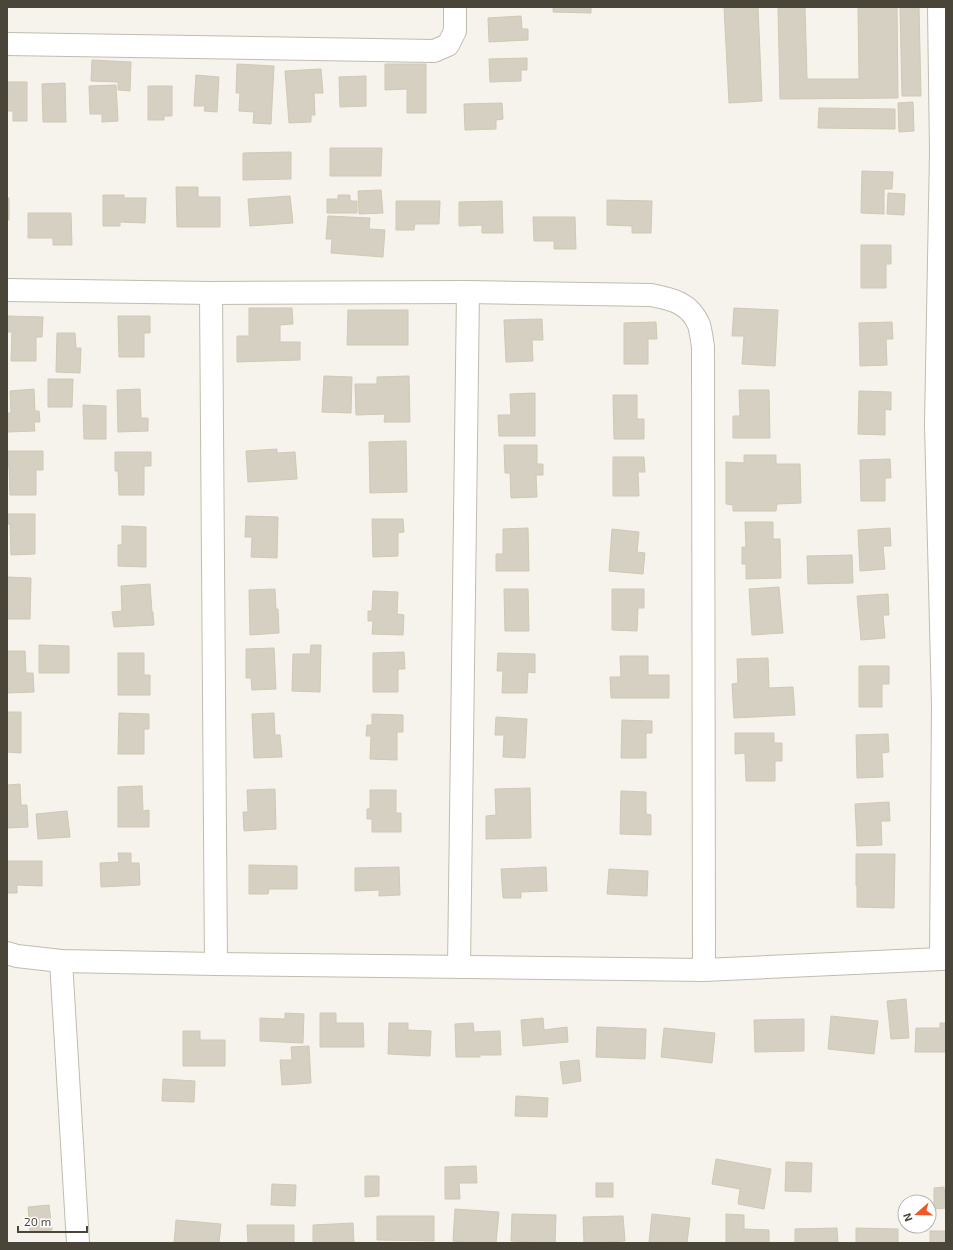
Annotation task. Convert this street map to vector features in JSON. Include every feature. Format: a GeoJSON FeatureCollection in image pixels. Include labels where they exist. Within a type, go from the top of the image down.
{"type":"FeatureCollection","features":[{"type":"Feature","properties":{"kind":"street"},"geometry":{"type":"LineString","coordinates":[[7,44],[434,51],[448,45],[455,30],[455,7]]}},
{"type":"Feature","properties":{"kind":"street"},"geometry":{"type":"LineString","coordinates":[[7,953],[17,956],[61,961],[704,970],[943,959],[944,705],[941,426],[943,152],[939,7]]}},
{"type":"Feature","properties":{"kind":"street"},"geometry":{"type":"LineString","coordinates":[[7,290],[211,293],[468,292],[651,295],[669,299],[688,307],[699,325],[703,347],[704,970]]}},
{"type":"Feature","properties":{"kind":"street"},"geometry":{"type":"LineString","coordinates":[[459,967],[468,292]]}},
{"type":"Feature","properties":{"kind":"street"},"geometry":{"type":"LineString","coordinates":[[211,293],[216,964]]}},
{"type":"Feature","properties":{"kind":"street"},"geometry":{"type":"LineString","coordinates":[[61,961],[78,1243]]}},
{"type":"Feature","properties":{"kind":"building"},"geometry":{"type":"Polygon","coordinates":[[[553,7],[591,7],[591,13],[553,12],[553,7]]]}},
{"type":"Feature","properties":{"kind":"building"},"geometry":{"type":"Polygon","coordinates":[[[724,7],[758,7],[762,101],[729,103],[724,7]]]}},
{"type":"Feature","properties":{"kind":"building"},"geometry":{"type":"Polygon","coordinates":[[[778,7],[805,7],[807,79],[859,79],[858,7],[897,7],[898,98],[780,99],[778,7]]]}},
{"type":"Feature","properties":{"kind":"building"},"geometry":{"type":"Polygon","coordinates":[[[900,7],[919,7],[921,96],[902,96],[900,7]]]}},
{"type":"Feature","properties":{"kind":"building"},"geometry":{"type":"Polygon","coordinates":[[[521,16],[522,29],[528,29],[528,40],[489,42],[488,18],[521,16]]]}},
{"type":"Feature","properties":{"kind":"building"},"geometry":{"type":"Polygon","coordinates":[[[527,58],[527,70],[521,70],[521,81],[490,82],[489,59],[527,58]]]}},
{"type":"Feature","properties":{"kind":"building"},"geometry":{"type":"Polygon","coordinates":[[[92,60],[131,62],[130,91],[118,90],[118,82],[91,81],[92,60]]]}},
{"type":"Feature","properties":{"kind":"building"},"geometry":{"type":"Polygon","coordinates":[[[237,64],[274,66],[271,124],[253,123],[254,112],[239,111],[240,93],[236,93],[237,64]]]}},
{"type":"Feature","properties":{"kind":"building"},"geometry":{"type":"Polygon","coordinates":[[[385,64],[426,64],[426,113],[407,113],[407,89],[385,90],[385,64]]]}},
{"type":"Feature","properties":{"kind":"building"},"geometry":{"type":"Polygon","coordinates":[[[321,69],[323,93],[314,93],[315,115],[311,115],[311,122],[289,123],[285,71],[321,69]]]}},
{"type":"Feature","properties":{"kind":"building"},"geometry":{"type":"Polygon","coordinates":[[[196,75],[219,77],[217,112],[204,111],[205,106],[194,106],[196,75]]]}},
{"type":"Feature","properties":{"kind":"building"},"geometry":{"type":"Polygon","coordinates":[[[366,76],[366,106],[340,107],[339,77],[366,76]]]}},
{"type":"Feature","properties":{"kind":"building"},"geometry":{"type":"Polygon","coordinates":[[[7,82],[27,82],[27,121],[13,121],[13,111],[7,111],[7,82]]]}},
{"type":"Feature","properties":{"kind":"building"},"geometry":{"type":"Polygon","coordinates":[[[65,83],[66,122],[43,122],[42,84],[65,83]]]}},
{"type":"Feature","properties":{"kind":"building"},"geometry":{"type":"Polygon","coordinates":[[[116,85],[118,121],[102,122],[102,114],[90,114],[89,86],[116,85]]]}},
{"type":"Feature","properties":{"kind":"building"},"geometry":{"type":"Polygon","coordinates":[[[148,86],[172,86],[172,116],[164,116],[164,120],[148,120],[148,86]]]}},
{"type":"Feature","properties":{"kind":"building"},"geometry":{"type":"Polygon","coordinates":[[[913,102],[914,131],[899,132],[898,103],[913,102]]]}},
{"type":"Feature","properties":{"kind":"building"},"geometry":{"type":"Polygon","coordinates":[[[502,103],[503,119],[496,120],[496,129],[465,130],[464,104],[502,103]]]}},
{"type":"Feature","properties":{"kind":"building"},"geometry":{"type":"Polygon","coordinates":[[[819,108],[895,109],[895,129],[818,128],[819,108]]]}},
{"type":"Feature","properties":{"kind":"building"},"geometry":{"type":"Polygon","coordinates":[[[330,148],[382,148],[381,176],[330,176],[330,148]]]}},
{"type":"Feature","properties":{"kind":"building"},"geometry":{"type":"Polygon","coordinates":[[[291,152],[291,179],[243,180],[243,153],[291,152]]]}},
{"type":"Feature","properties":{"kind":"building"},"geometry":{"type":"Polygon","coordinates":[[[862,171],[893,172],[892,189],[884,189],[884,214],[861,213],[862,171]]]}},
{"type":"Feature","properties":{"kind":"building"},"geometry":{"type":"Polygon","coordinates":[[[176,187],[198,187],[198,197],[220,197],[220,227],[177,227],[176,187]]]}},
{"type":"Feature","properties":{"kind":"building"},"geometry":{"type":"Polygon","coordinates":[[[381,190],[383,213],[359,214],[358,191],[381,190]]]}},
{"type":"Feature","properties":{"kind":"building"},"geometry":{"type":"Polygon","coordinates":[[[888,193],[905,194],[904,215],[887,214],[888,193]]]}},
{"type":"Feature","properties":{"kind":"building"},"geometry":{"type":"Polygon","coordinates":[[[103,195],[124,195],[124,198],[146,198],[145,223],[120,222],[120,226],[103,226],[103,195]]]}},
{"type":"Feature","properties":{"kind":"building"},"geometry":{"type":"Polygon","coordinates":[[[338,195],[350,195],[350,201],[357,201],[357,213],[327,213],[327,199],[338,199],[338,195]]]}},
{"type":"Feature","properties":{"kind":"building"},"geometry":{"type":"Polygon","coordinates":[[[290,196],[293,223],[250,226],[248,199],[290,196]]]}},
{"type":"Feature","properties":{"kind":"building"},"geometry":{"type":"Polygon","coordinates":[[[7,198],[9,198],[9,220],[7,220],[7,198]]]}},
{"type":"Feature","properties":{"kind":"building"},"geometry":{"type":"Polygon","coordinates":[[[607,200],[652,201],[651,233],[632,233],[632,226],[607,225],[607,200]]]}},
{"type":"Feature","properties":{"kind":"building"},"geometry":{"type":"Polygon","coordinates":[[[396,201],[440,201],[439,224],[415,224],[414,230],[396,230],[396,201]]]}},
{"type":"Feature","properties":{"kind":"building"},"geometry":{"type":"Polygon","coordinates":[[[502,201],[503,233],[482,233],[482,225],[459,226],[459,202],[502,201]]]}},
{"type":"Feature","properties":{"kind":"building"},"geometry":{"type":"Polygon","coordinates":[[[28,213],[71,213],[72,245],[53,245],[53,238],[28,238],[28,213]]]}},
{"type":"Feature","properties":{"kind":"building"},"geometry":{"type":"Polygon","coordinates":[[[328,216],[370,218],[369,229],[385,230],[383,257],[331,253],[332,239],[326,239],[328,216]]]}},
{"type":"Feature","properties":{"kind":"building"},"geometry":{"type":"Polygon","coordinates":[[[533,217],[575,217],[576,249],[554,249],[554,241],[534,241],[533,217]]]}},
{"type":"Feature","properties":{"kind":"building"},"geometry":{"type":"Polygon","coordinates":[[[861,245],[891,245],[891,264],[886,264],[886,288],[861,288],[861,245]]]}},
{"type":"Feature","properties":{"kind":"building"},"geometry":{"type":"Polygon","coordinates":[[[249,308],[292,308],[293,324],[280,325],[280,342],[300,342],[300,360],[237,362],[237,336],[249,336],[249,308]]]}},
{"type":"Feature","properties":{"kind":"building"},"geometry":{"type":"Polygon","coordinates":[[[734,308],[778,310],[775,366],[742,364],[744,336],[732,336],[734,308]]]}},
{"type":"Feature","properties":{"kind":"building"},"geometry":{"type":"Polygon","coordinates":[[[348,310],[408,310],[408,345],[347,345],[348,310]]]}},
{"type":"Feature","properties":{"kind":"building"},"geometry":{"type":"Polygon","coordinates":[[[7,316],[43,317],[42,337],[36,337],[36,361],[11,361],[12,332],[7,332],[7,316]]]}},
{"type":"Feature","properties":{"kind":"building"},"geometry":{"type":"Polygon","coordinates":[[[118,316],[150,316],[150,333],[144,333],[144,357],[119,357],[118,316]]]}},
{"type":"Feature","properties":{"kind":"building"},"geometry":{"type":"Polygon","coordinates":[[[542,319],[543,340],[532,340],[533,361],[506,362],[504,320],[542,319]]]}},
{"type":"Feature","properties":{"kind":"building"},"geometry":{"type":"Polygon","coordinates":[[[656,322],[657,339],[648,339],[648,364],[624,364],[624,323],[656,322]]]}},
{"type":"Feature","properties":{"kind":"building"},"geometry":{"type":"Polygon","coordinates":[[[892,322],[893,339],[886,339],[887,365],[860,366],[859,323],[892,322]]]}},
{"type":"Feature","properties":{"kind":"building"},"geometry":{"type":"Polygon","coordinates":[[[57,333],[75,333],[76,348],[81,348],[80,373],[56,372],[57,333]]]}},
{"type":"Feature","properties":{"kind":"building"},"geometry":{"type":"Polygon","coordinates":[[[324,376],[352,377],[351,413],[322,412],[324,376]]]}},
{"type":"Feature","properties":{"kind":"building"},"geometry":{"type":"Polygon","coordinates":[[[409,376],[410,422],[384,422],[385,414],[356,415],[355,384],[377,384],[377,377],[409,376]]]}},
{"type":"Feature","properties":{"kind":"building"},"geometry":{"type":"Polygon","coordinates":[[[48,379],[73,379],[72,407],[48,407],[48,379]]]}},
{"type":"Feature","properties":{"kind":"building"},"geometry":{"type":"Polygon","coordinates":[[[34,389],[35,411],[39,411],[40,422],[34,422],[35,431],[7,432],[7,413],[11,413],[10,391],[34,389]]]}},
{"type":"Feature","properties":{"kind":"building"},"geometry":{"type":"Polygon","coordinates":[[[140,389],[141,418],[148,418],[148,431],[118,432],[117,390],[140,389]]]}},
{"type":"Feature","properties":{"kind":"building"},"geometry":{"type":"Polygon","coordinates":[[[739,390],[769,390],[770,438],[733,438],[733,416],[740,416],[739,390]]]}},
{"type":"Feature","properties":{"kind":"building"},"geometry":{"type":"Polygon","coordinates":[[[859,391],[891,392],[891,410],[885,409],[885,435],[858,434],[859,391]]]}},
{"type":"Feature","properties":{"kind":"building"},"geometry":{"type":"Polygon","coordinates":[[[535,393],[535,436],[499,436],[498,415],[511,415],[510,394],[535,393]]]}},
{"type":"Feature","properties":{"kind":"building"},"geometry":{"type":"Polygon","coordinates":[[[613,395],[637,395],[637,419],[644,419],[644,439],[614,439],[613,395]]]}},
{"type":"Feature","properties":{"kind":"building"},"geometry":{"type":"Polygon","coordinates":[[[83,405],[106,406],[106,439],[84,439],[83,405]]]}},
{"type":"Feature","properties":{"kind":"building"},"geometry":{"type":"Polygon","coordinates":[[[406,441],[407,492],[370,493],[369,442],[406,441]]]}},
{"type":"Feature","properties":{"kind":"building"},"geometry":{"type":"Polygon","coordinates":[[[504,445],[537,445],[537,464],[543,464],[543,475],[536,475],[537,497],[511,498],[510,473],[505,473],[504,445]]]}},
{"type":"Feature","properties":{"kind":"building"},"geometry":{"type":"Polygon","coordinates":[[[277,449],[277,453],[295,452],[297,479],[248,482],[246,451],[277,449]]]}},
{"type":"Feature","properties":{"kind":"building"},"geometry":{"type":"Polygon","coordinates":[[[7,451],[43,451],[43,470],[36,470],[36,495],[10,495],[7,451]]]}},
{"type":"Feature","properties":{"kind":"building"},"geometry":{"type":"Polygon","coordinates":[[[115,452],[151,452],[151,466],[144,466],[144,495],[119,495],[118,471],[115,471],[115,452]]]}},
{"type":"Feature","properties":{"kind":"building"},"geometry":{"type":"Polygon","coordinates":[[[744,455],[776,455],[776,464],[800,464],[801,503],[777,504],[776,511],[733,511],[733,505],[726,504],[726,462],[744,463],[744,455]]]}},
{"type":"Feature","properties":{"kind":"building"},"geometry":{"type":"Polygon","coordinates":[[[613,457],[644,457],[645,472],[638,472],[639,496],[613,496],[613,457]]]}},
{"type":"Feature","properties":{"kind":"building"},"geometry":{"type":"Polygon","coordinates":[[[890,459],[891,478],[885,478],[885,501],[861,501],[860,460],[890,459]]]}},
{"type":"Feature","properties":{"kind":"building"},"geometry":{"type":"Polygon","coordinates":[[[7,514],[35,514],[35,554],[11,555],[10,524],[7,524],[7,514]]]}},
{"type":"Feature","properties":{"kind":"building"},"geometry":{"type":"Polygon","coordinates":[[[246,516],[278,517],[277,558],[251,557],[252,537],[245,537],[246,516]]]}},
{"type":"Feature","properties":{"kind":"building"},"geometry":{"type":"Polygon","coordinates":[[[372,519],[403,519],[404,532],[398,533],[398,556],[373,557],[372,519]]]}},
{"type":"Feature","properties":{"kind":"building"},"geometry":{"type":"Polygon","coordinates":[[[745,522],[773,522],[773,539],[780,539],[781,578],[746,579],[746,564],[742,564],[742,547],[746,547],[745,522]]]}},
{"type":"Feature","properties":{"kind":"building"},"geometry":{"type":"Polygon","coordinates":[[[122,526],[146,527],[146,567],[118,566],[118,545],[122,545],[122,526]]]}},
{"type":"Feature","properties":{"kind":"building"},"geometry":{"type":"Polygon","coordinates":[[[528,528],[529,571],[496,571],[496,554],[503,554],[503,529],[528,528]]]}},
{"type":"Feature","properties":{"kind":"building"},"geometry":{"type":"Polygon","coordinates":[[[890,528],[891,546],[883,546],[885,569],[860,571],[858,530],[890,528]]]}},
{"type":"Feature","properties":{"kind":"building"},"geometry":{"type":"Polygon","coordinates":[[[612,529],[639,532],[637,552],[645,553],[643,574],[609,571],[612,529]]]}},
{"type":"Feature","properties":{"kind":"building"},"geometry":{"type":"Polygon","coordinates":[[[852,555],[853,583],[808,584],[807,556],[852,555]]]}},
{"type":"Feature","properties":{"kind":"building"},"geometry":{"type":"Polygon","coordinates":[[[7,577],[31,578],[30,619],[7,619],[7,577]]]}},
{"type":"Feature","properties":{"kind":"building"},"geometry":{"type":"Polygon","coordinates":[[[150,584],[154,625],[114,627],[112,612],[122,611],[121,586],[150,584]]]}},
{"type":"Feature","properties":{"kind":"building"},"geometry":{"type":"Polygon","coordinates":[[[779,587],[783,633],[752,635],[749,589],[779,587]]]}},
{"type":"Feature","properties":{"kind":"building"},"geometry":{"type":"Polygon","coordinates":[[[275,589],[279,633],[250,635],[249,590],[275,589]]]}},
{"type":"Feature","properties":{"kind":"building"},"geometry":{"type":"Polygon","coordinates":[[[504,589],[528,589],[529,631],[505,631],[504,589]]]}},
{"type":"Feature","properties":{"kind":"building"},"geometry":{"type":"Polygon","coordinates":[[[612,589],[644,589],[644,608],[638,608],[637,631],[612,630],[612,589]]]}},
{"type":"Feature","properties":{"kind":"building"},"geometry":{"type":"Polygon","coordinates":[[[373,591],[398,592],[397,614],[404,615],[403,635],[372,634],[373,621],[368,621],[368,611],[372,611],[373,591]]]}},
{"type":"Feature","properties":{"kind":"building"},"geometry":{"type":"Polygon","coordinates":[[[888,594],[889,615],[883,615],[885,638],[861,640],[857,596],[888,594]]]}},
{"type":"Feature","properties":{"kind":"building"},"geometry":{"type":"Polygon","coordinates":[[[39,645],[69,646],[69,673],[39,673],[39,645]]]}},
{"type":"Feature","properties":{"kind":"building"},"geometry":{"type":"Polygon","coordinates":[[[311,645],[321,645],[320,692],[292,691],[293,654],[310,654],[311,645]]]}},
{"type":"Feature","properties":{"kind":"building"},"geometry":{"type":"Polygon","coordinates":[[[274,648],[276,689],[252,690],[251,678],[246,678],[246,649],[274,648]]]}},
{"type":"Feature","properties":{"kind":"building"},"geometry":{"type":"Polygon","coordinates":[[[7,651],[25,651],[26,673],[33,673],[34,692],[7,693],[7,651]]]}},
{"type":"Feature","properties":{"kind":"building"},"geometry":{"type":"Polygon","coordinates":[[[404,652],[405,669],[398,669],[398,692],[373,692],[373,653],[404,652]]]}},
{"type":"Feature","properties":{"kind":"building"},"geometry":{"type":"Polygon","coordinates":[[[118,653],[144,653],[144,675],[150,675],[150,695],[118,695],[118,653]]]}},
{"type":"Feature","properties":{"kind":"building"},"geometry":{"type":"Polygon","coordinates":[[[498,653],[535,654],[535,673],[528,672],[527,693],[502,693],[503,671],[497,671],[498,653]]]}},
{"type":"Feature","properties":{"kind":"building"},"geometry":{"type":"Polygon","coordinates":[[[620,656],[648,656],[648,675],[669,675],[669,698],[611,698],[610,677],[621,677],[620,656]]]}},
{"type":"Feature","properties":{"kind":"building"},"geometry":{"type":"Polygon","coordinates":[[[768,658],[769,688],[793,687],[795,715],[734,718],[732,684],[738,683],[737,659],[768,658]]]}},
{"type":"Feature","properties":{"kind":"building"},"geometry":{"type":"Polygon","coordinates":[[[859,666],[889,666],[889,684],[882,684],[882,707],[859,707],[859,666]]]}},
{"type":"Feature","properties":{"kind":"building"},"geometry":{"type":"Polygon","coordinates":[[[7,712],[21,712],[21,753],[7,752],[7,712]]]}},
{"type":"Feature","properties":{"kind":"building"},"geometry":{"type":"Polygon","coordinates":[[[119,713],[149,714],[149,729],[144,729],[144,754],[118,754],[119,713]]]}},
{"type":"Feature","properties":{"kind":"building"},"geometry":{"type":"Polygon","coordinates":[[[274,713],[275,735],[280,735],[282,757],[254,758],[252,714],[274,713]]]}},
{"type":"Feature","properties":{"kind":"building"},"geometry":{"type":"Polygon","coordinates":[[[372,714],[403,715],[403,732],[397,732],[397,760],[370,759],[371,736],[366,736],[367,725],[372,725],[372,714]]]}},
{"type":"Feature","properties":{"kind":"building"},"geometry":{"type":"Polygon","coordinates":[[[496,717],[527,719],[525,758],[503,757],[504,735],[495,735],[496,717]]]}},
{"type":"Feature","properties":{"kind":"building"},"geometry":{"type":"Polygon","coordinates":[[[622,720],[652,721],[652,733],[646,733],[646,758],[621,758],[622,720]]]}},
{"type":"Feature","properties":{"kind":"building"},"geometry":{"type":"Polygon","coordinates":[[[735,733],[774,733],[774,743],[782,743],[782,761],[775,761],[775,781],[746,781],[745,753],[735,754],[735,733]]]}},
{"type":"Feature","properties":{"kind":"building"},"geometry":{"type":"Polygon","coordinates":[[[888,734],[889,752],[882,753],[883,777],[857,778],[856,735],[888,734]]]}},
{"type":"Feature","properties":{"kind":"building"},"geometry":{"type":"Polygon","coordinates":[[[20,784],[21,805],[27,805],[28,827],[7,828],[7,785],[20,784]]]}},
{"type":"Feature","properties":{"kind":"building"},"geometry":{"type":"Polygon","coordinates":[[[142,786],[143,811],[149,810],[149,827],[118,827],[118,787],[142,786]]]}},
{"type":"Feature","properties":{"kind":"building"},"geometry":{"type":"Polygon","coordinates":[[[530,788],[531,838],[486,839],[486,816],[496,815],[495,789],[530,788]]]}},
{"type":"Feature","properties":{"kind":"building"},"geometry":{"type":"Polygon","coordinates":[[[275,789],[276,829],[244,831],[243,812],[248,812],[247,790],[275,789]]]}},
{"type":"Feature","properties":{"kind":"building"},"geometry":{"type":"Polygon","coordinates":[[[370,790],[396,790],[396,813],[401,813],[401,832],[372,832],[372,819],[367,819],[367,809],[370,809],[370,790]]]}},
{"type":"Feature","properties":{"kind":"building"},"geometry":{"type":"Polygon","coordinates":[[[621,791],[646,792],[646,814],[651,815],[651,835],[620,834],[621,791]]]}},
{"type":"Feature","properties":{"kind":"building"},"geometry":{"type":"Polygon","coordinates":[[[889,802],[890,821],[881,821],[882,845],[857,846],[855,804],[889,802]]]}},
{"type":"Feature","properties":{"kind":"building"},"geometry":{"type":"Polygon","coordinates":[[[67,811],[70,837],[38,839],[36,814],[67,811]]]}},
{"type":"Feature","properties":{"kind":"building"},"geometry":{"type":"Polygon","coordinates":[[[118,853],[131,853],[131,863],[139,863],[140,885],[101,887],[100,863],[119,862],[118,853]]]}},
{"type":"Feature","properties":{"kind":"building"},"geometry":{"type":"Polygon","coordinates":[[[856,854],[895,854],[894,908],[857,907],[856,854]]]}},
{"type":"Feature","properties":{"kind":"building"},"geometry":{"type":"Polygon","coordinates":[[[7,861],[42,861],[42,886],[17,885],[17,893],[7,893],[7,861]]]}},
{"type":"Feature","properties":{"kind":"building"},"geometry":{"type":"Polygon","coordinates":[[[249,865],[297,866],[297,889],[269,889],[268,894],[249,894],[249,865]]]}},
{"type":"Feature","properties":{"kind":"building"},"geometry":{"type":"Polygon","coordinates":[[[399,867],[400,895],[379,896],[379,890],[355,891],[355,868],[399,867]]]}},
{"type":"Feature","properties":{"kind":"building"},"geometry":{"type":"Polygon","coordinates":[[[546,867],[547,891],[521,892],[521,898],[503,898],[501,869],[546,867]]]}},
{"type":"Feature","properties":{"kind":"building"},"geometry":{"type":"Polygon","coordinates":[[[609,869],[648,871],[647,896],[607,894],[609,869]]]}},
{"type":"Feature","properties":{"kind":"building"},"geometry":{"type":"Polygon","coordinates":[[[906,999],[909,1038],[891,1039],[887,1001],[906,999]]]}},
{"type":"Feature","properties":{"kind":"building"},"geometry":{"type":"Polygon","coordinates":[[[285,1013],[304,1014],[303,1043],[260,1041],[260,1018],[285,1019],[285,1013]]]}},
{"type":"Feature","properties":{"kind":"building"},"geometry":{"type":"Polygon","coordinates":[[[320,1013],[336,1013],[336,1023],[363,1023],[364,1047],[320,1047],[320,1013]]]}},
{"type":"Feature","properties":{"kind":"building"},"geometry":{"type":"Polygon","coordinates":[[[831,1016],[878,1021],[874,1054],[828,1049],[831,1016]]]}},
{"type":"Feature","properties":{"kind":"building"},"geometry":{"type":"Polygon","coordinates":[[[543,1018],[544,1030],[567,1027],[568,1042],[523,1046],[521,1020],[543,1018]]]}},
{"type":"Feature","properties":{"kind":"building"},"geometry":{"type":"Polygon","coordinates":[[[804,1019],[804,1051],[755,1052],[754,1020],[804,1019]]]}},
{"type":"Feature","properties":{"kind":"building"},"geometry":{"type":"Polygon","coordinates":[[[389,1023],[408,1023],[408,1030],[431,1031],[430,1056],[388,1054],[389,1023]]]}},
{"type":"Feature","properties":{"kind":"building"},"geometry":{"type":"Polygon","coordinates":[[[473,1023],[474,1032],[500,1031],[501,1055],[456,1057],[455,1024],[473,1023]]]}},
{"type":"Feature","properties":{"kind":"building"},"geometry":{"type":"Polygon","coordinates":[[[940,1023],[946,1023],[946,1052],[915,1052],[916,1028],[940,1028],[940,1023]]]}},
{"type":"Feature","properties":{"kind":"building"},"geometry":{"type":"Polygon","coordinates":[[[597,1027],[646,1029],[645,1059],[596,1057],[597,1027]]]}},
{"type":"Feature","properties":{"kind":"building"},"geometry":{"type":"Polygon","coordinates":[[[664,1028],[715,1033],[712,1063],[661,1057],[664,1028]]]}},
{"type":"Feature","properties":{"kind":"building"},"geometry":{"type":"Polygon","coordinates":[[[183,1031],[200,1031],[200,1040],[225,1040],[225,1066],[183,1066],[183,1031]]]}},
{"type":"Feature","properties":{"kind":"building"},"geometry":{"type":"Polygon","coordinates":[[[309,1046],[311,1083],[282,1085],[280,1060],[292,1060],[291,1047],[309,1046]]]}},
{"type":"Feature","properties":{"kind":"building"},"geometry":{"type":"Polygon","coordinates":[[[579,1060],[581,1081],[563,1084],[560,1062],[579,1060]]]}},
{"type":"Feature","properties":{"kind":"building"},"geometry":{"type":"Polygon","coordinates":[[[163,1079],[195,1081],[194,1102],[162,1101],[163,1079]]]}},
{"type":"Feature","properties":{"kind":"building"},"geometry":{"type":"Polygon","coordinates":[[[516,1096],[548,1098],[547,1117],[515,1116],[516,1096]]]}},
{"type":"Feature","properties":{"kind":"building"},"geometry":{"type":"Polygon","coordinates":[[[716,1159],[771,1169],[764,1209],[738,1204],[740,1189],[712,1184],[716,1159]]]}},
{"type":"Feature","properties":{"kind":"building"},"geometry":{"type":"Polygon","coordinates":[[[786,1162],[812,1163],[811,1192],[785,1191],[786,1162]]]}},
{"type":"Feature","properties":{"kind":"building"},"geometry":{"type":"Polygon","coordinates":[[[476,1166],[477,1183],[459,1183],[460,1199],[445,1199],[445,1167],[476,1166]]]}},
{"type":"Feature","properties":{"kind":"building"},"geometry":{"type":"Polygon","coordinates":[[[365,1176],[379,1176],[379,1196],[365,1197],[365,1176]]]}},
{"type":"Feature","properties":{"kind":"building"},"geometry":{"type":"Polygon","coordinates":[[[596,1183],[613,1183],[613,1197],[596,1197],[596,1183]]]}},
{"type":"Feature","properties":{"kind":"building"},"geometry":{"type":"Polygon","coordinates":[[[272,1184],[296,1185],[295,1206],[271,1205],[272,1184]]]}},
{"type":"Feature","properties":{"kind":"building"},"geometry":{"type":"Polygon","coordinates":[[[944,1187],[946,1208],[937,1209],[937,1194],[934,1194],[934,1188],[944,1187]]]}},
{"type":"Feature","properties":{"kind":"building"},"geometry":{"type":"Polygon","coordinates":[[[49,1205],[52,1230],[30,1232],[28,1207],[49,1205]]]}},
{"type":"Feature","properties":{"kind":"building"},"geometry":{"type":"Polygon","coordinates":[[[455,1209],[499,1212],[496,1243],[453,1241],[455,1209]]]}},
{"type":"Feature","properties":{"kind":"building"},"geometry":{"type":"Polygon","coordinates":[[[512,1214],[556,1215],[555,1243],[511,1241],[512,1214]]]}},
{"type":"Feature","properties":{"kind":"building"},"geometry":{"type":"Polygon","coordinates":[[[652,1214],[690,1218],[687,1243],[649,1242],[652,1214]]]}},
{"type":"Feature","properties":{"kind":"building"},"geometry":{"type":"Polygon","coordinates":[[[726,1214],[744,1215],[744,1229],[769,1230],[769,1243],[726,1243],[726,1214]]]}},
{"type":"Feature","properties":{"kind":"building"},"geometry":{"type":"Polygon","coordinates":[[[377,1216],[434,1216],[434,1241],[377,1240],[377,1216]]]}},
{"type":"Feature","properties":{"kind":"building"},"geometry":{"type":"Polygon","coordinates":[[[623,1216],[625,1241],[584,1243],[583,1217],[623,1216]]]}},
{"type":"Feature","properties":{"kind":"building"},"geometry":{"type":"Polygon","coordinates":[[[176,1220],[221,1224],[219,1243],[174,1243],[176,1220]]]}},
{"type":"Feature","properties":{"kind":"building"},"geometry":{"type":"Polygon","coordinates":[[[353,1223],[354,1243],[313,1243],[313,1225],[353,1223]]]}},
{"type":"Feature","properties":{"kind":"building"},"geometry":{"type":"Polygon","coordinates":[[[247,1225],[294,1225],[294,1243],[248,1243],[247,1225]]]}},
{"type":"Feature","properties":{"kind":"building"},"geometry":{"type":"Polygon","coordinates":[[[837,1228],[838,1243],[795,1243],[795,1229],[837,1228]]]}},
{"type":"Feature","properties":{"kind":"building"},"geometry":{"type":"Polygon","coordinates":[[[856,1228],[897,1229],[898,1243],[856,1243],[856,1228]]]}},
{"type":"Feature","properties":{"kind":"building"},"geometry":{"type":"Polygon","coordinates":[[[937,1231],[946,1231],[946,1243],[930,1243],[930,1234],[937,1234],[937,1231]]]}}]}
